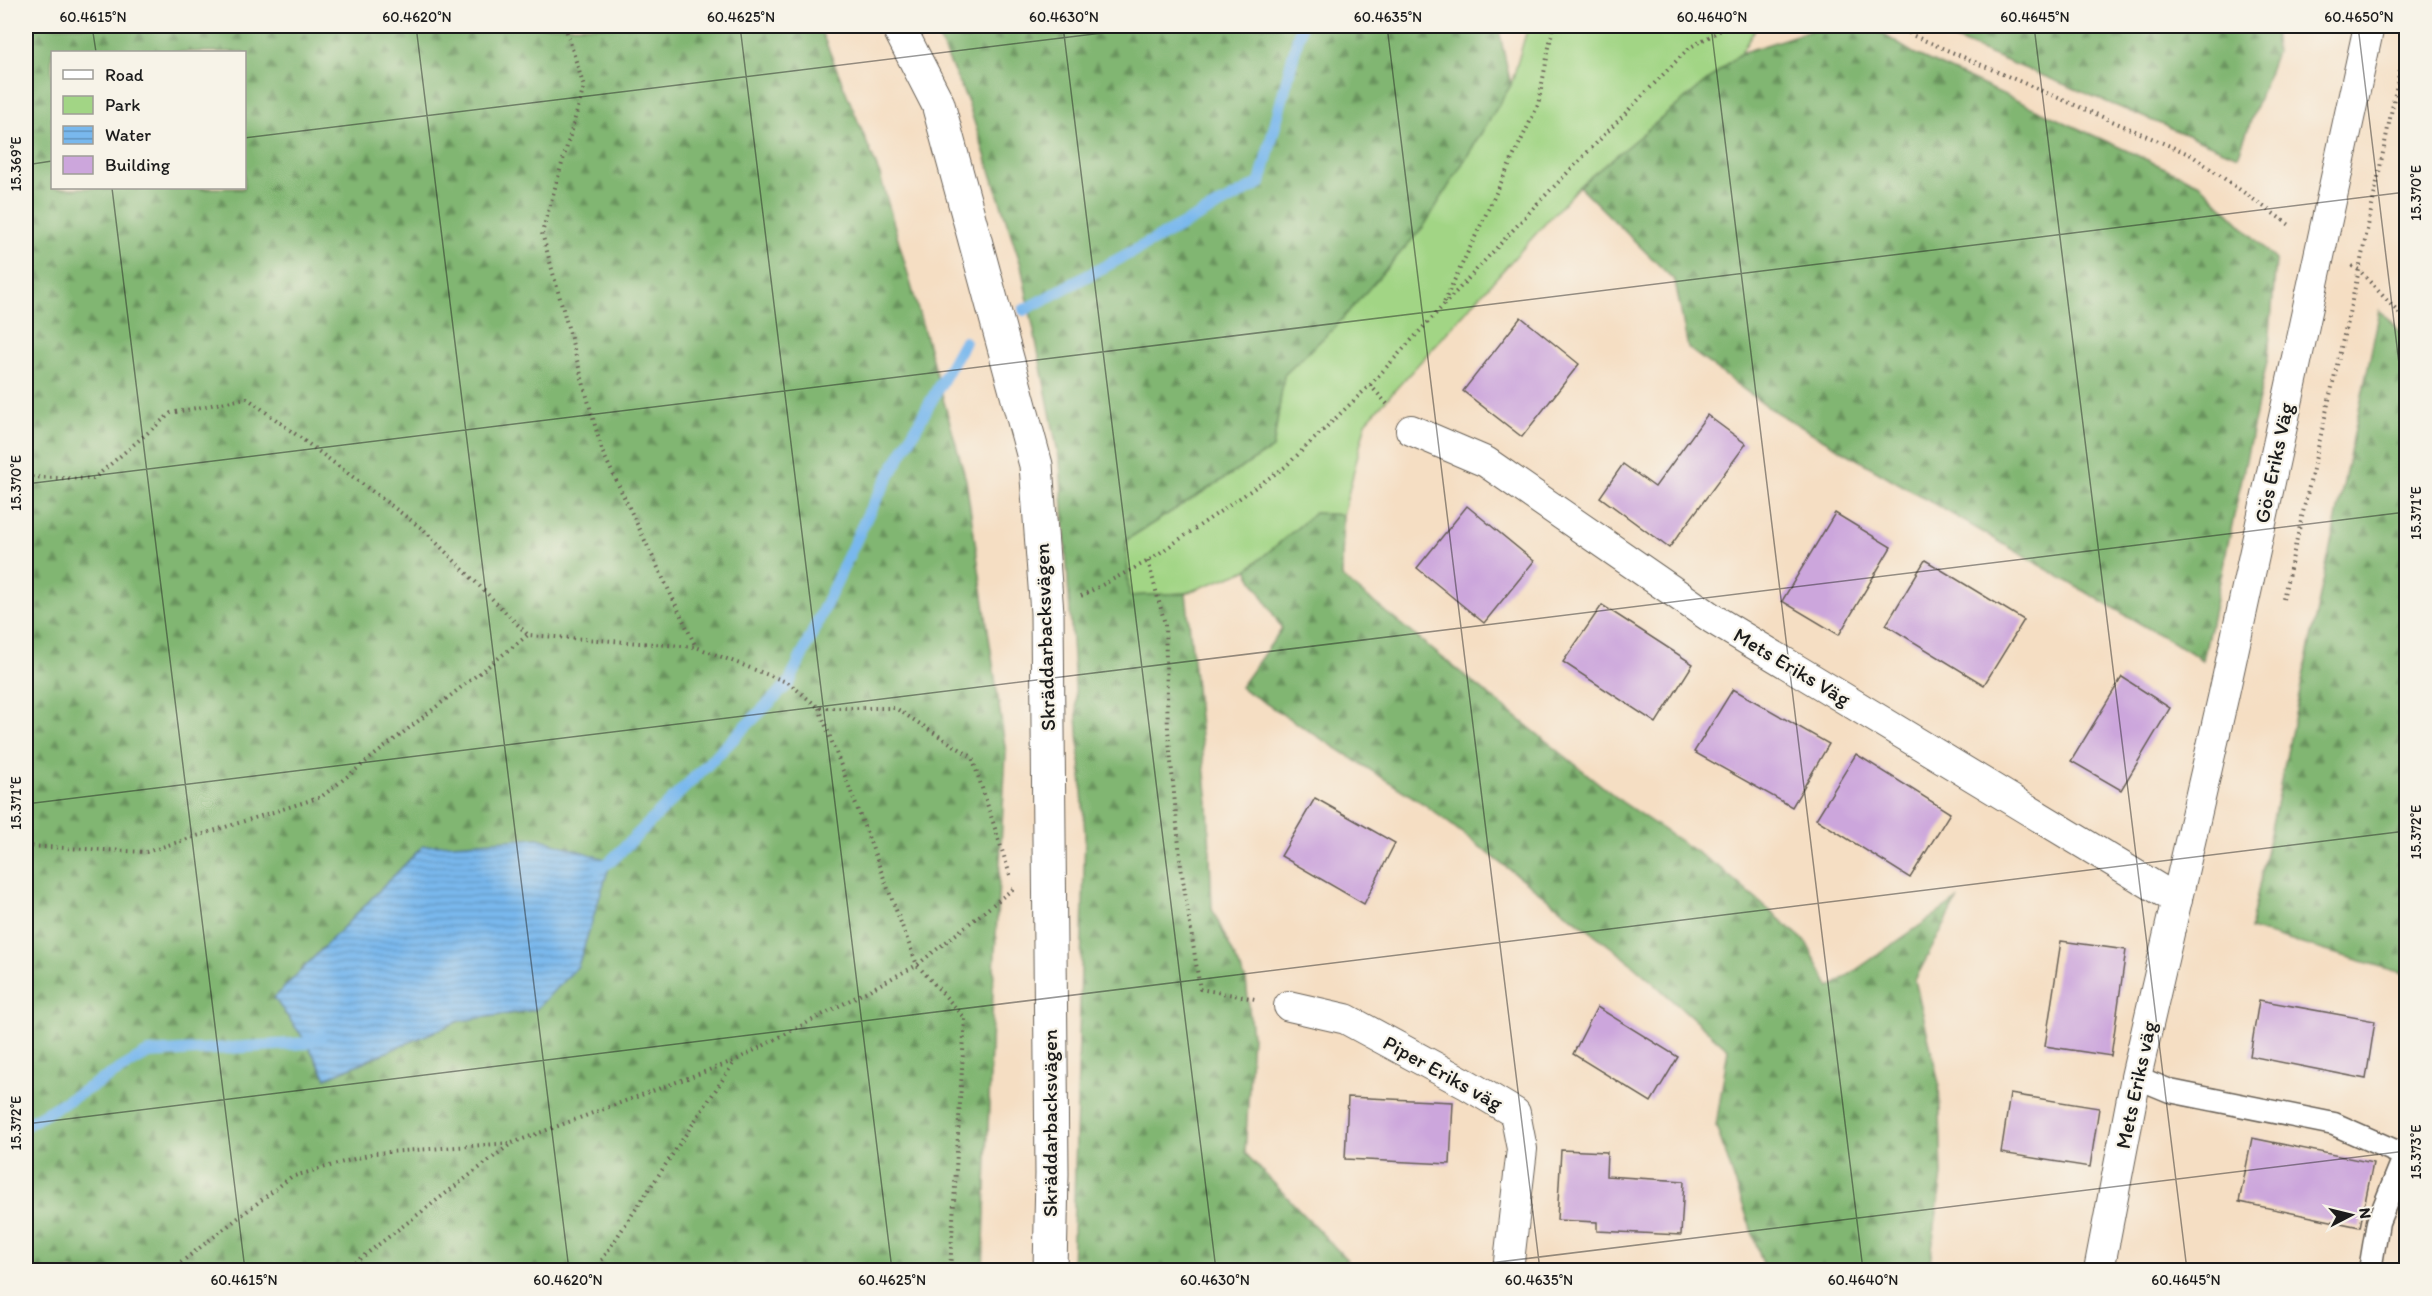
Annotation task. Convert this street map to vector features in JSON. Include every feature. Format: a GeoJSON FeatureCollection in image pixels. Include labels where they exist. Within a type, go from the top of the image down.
{"type":"FeatureCollection","features":[{"type":"Feature","properties":{"kind":"street","name":"Skräddarbacksvägen"},"geometry":{"type":"LineString","coordinates":[[898,26],[938,104],[1036,465],[1047,613],[1052,1162],[1050,1270]]}},
{"type":"Feature","properties":{"kind":"street","name":"Gös Eriks Väg"},"geometry":{"type":"LineString","coordinates":[[2177,900],[2369,26]]}},
{"type":"Feature","properties":{"kind":"street","name":"Mets Eriks Väg"},"geometry":{"type":"LineString","coordinates":[[1411,430],[1486,462],[1713,619],[2177,900]]}},
{"type":"Feature","properties":{"kind":"street","name":"Mets Eriks väg"},"geometry":{"type":"LineString","coordinates":[[2099,1270],[2136,1077],[2177,900]]}},
{"type":"Feature","properties":{"kind":"street","name":"Piper Eriks väg"},"geometry":{"type":"LineString","coordinates":[[1289,1006],[1346,1019],[1515,1113],[1522,1149],[1508,1270]]}},
{"type":"Feature","properties":{"kind":"street"},"geometry":{"type":"LineString","coordinates":[[2136,1077],[2170,1091],[2334,1124],[2406,1156],[2378,1222],[2370,1270]]}},
{"type":"Feature","properties":{"kind":"path"},"geometry":{"type":"LineString","coordinates":[[565,26],[584,87],[542,233],[602,451],[696,647]]}},
{"type":"Feature","properties":{"kind":"path"},"geometry":{"type":"LineString","coordinates":[[1441,308],[1538,105],[1553,26]]}},
{"type":"Feature","properties":{"kind":"path"},"geometry":{"type":"LineString","coordinates":[[1047,613],[1148,561],[1285,468],[1370,385],[1537,204],[1689,48],[1728,26]]}},
{"type":"Feature","properties":{"kind":"path"},"geometry":{"type":"LineString","coordinates":[[1899,26],[1912,35],[2191,155],[2321,248],[2360,270],[2406,321]]}},
{"type":"Feature","properties":{"kind":"path"},"geometry":{"type":"LineString","coordinates":[[26,477],[93,479],[171,413],[247,398],[424,530],[528,635],[696,647],[789,683],[819,708],[917,965],[965,1018],[950,1270]]}},
{"type":"Feature","properties":{"kind":"path"},"geometry":{"type":"LineString","coordinates":[[1148,561],[1165,624],[1168,730],[1181,867],[1200,989],[1289,1006]]}},
{"type":"Feature","properties":{"kind":"path"},"geometry":{"type":"LineString","coordinates":[[26,846],[146,852],[321,796],[528,635]]}},
{"type":"Feature","properties":{"kind":"path"},"geometry":{"type":"LineString","coordinates":[[819,708],[895,708],[972,757],[1014,888]]}},
{"type":"Feature","properties":{"kind":"path"},"geometry":{"type":"LineString","coordinates":[[171,1270],[291,1177],[375,1153],[512,1143],[736,1060],[917,965],[1014,888],[1050,879]]}},
{"type":"Feature","properties":{"kind":"path"},"geometry":{"type":"LineString","coordinates":[[595,1270],[736,1060]]}},
{"type":"Feature","properties":{"kind":"path"},"geometry":{"type":"LineString","coordinates":[[345,1270],[512,1143]]}},
{"type":"Feature","properties":{"kind":"green space"},"geometry":{"type":"Polygon","coordinates":[[[26,26],[819,26],[880,175],[966,480],[1006,753],[993,990],[983,1270],[26,1270],[26,26]],[[423,846],[275,997],[307,1043],[326,1078],[459,1021],[535,1010],[423,846]]]}},
{"type":"Feature","properties":{"kind":"green space"},"geometry":{"type":"Polygon","coordinates":[[[933,26],[1498,26],[1511,85],[1424,226],[1336,326],[1284,375],[1273,448],[1126,540],[1129,596],[1186,593],[1208,803],[1212,909],[1246,980],[1252,1036],[1245,1153],[1347,1260],[1334,1270],[1072,1270],[1085,835],[1060,463],[1021,265],[967,100],[933,26]]]}},
{"type":"Feature","properties":{"kind":"green space"},"geometry":{"type":"Polygon","coordinates":[[[1528,26],[1757,26],[1741,53],[1579,186],[1366,422],[1343,515],[1315,513],[1247,570],[1186,593],[1129,596],[1126,540],[1273,448],[1284,375],[1336,326],[1511,85],[1528,26]]]}},
{"type":"Feature","properties":{"kind":"green space"},"geometry":{"type":"Polygon","coordinates":[[[1825,26],[1870,26],[1913,53],[2200,184],[2276,260],[2268,357],[2203,660],[1769,408],[1688,348],[1675,281],[1579,186],[1741,53],[1825,26]]]}},
{"type":"Feature","properties":{"kind":"green space"},"geometry":{"type":"Polygon","coordinates":[[[1922,26],[2274,26],[2276,52],[2238,156],[1922,26]]]}},
{"type":"Feature","properties":{"kind":"green space"},"geometry":{"type":"Polygon","coordinates":[[[2380,310],[2406,338],[2406,974],[2250,929],[2380,310]]]}},
{"type":"Feature","properties":{"kind":"green space"},"geometry":{"type":"Polygon","coordinates":[[[1315,513],[1343,515],[1342,577],[1622,802],[1720,868],[1806,942],[1830,988],[1958,899],[1915,980],[1939,1083],[1942,1175],[1929,1270],[1763,1270],[1763,1264],[1716,1126],[1728,1049],[1624,957],[1424,804],[1240,687],[1282,629],[1247,570],[1315,513]]]}},
{"type":"Feature","properties":{"kind":"water"},"geometry":{"type":"Polygon","coordinates":[[[538,838],[611,861],[578,966],[535,1010],[459,1021],[326,1078],[307,1043],[274,998],[423,846],[538,838]]]}},
{"type":"Feature","properties":{"kind":"building"},"geometry":{"type":"Polygon","coordinates":[[[1521,317],[1579,364],[1522,437],[1463,391],[1521,317]]]}},
{"type":"Feature","properties":{"kind":"building"},"geometry":{"type":"Polygon","coordinates":[[[1707,415],[1746,444],[1669,548],[1600,497],[1623,464],[1655,487],[1707,415]]]}},
{"type":"Feature","properties":{"kind":"building"},"geometry":{"type":"Polygon","coordinates":[[[1467,506],[1534,561],[1484,623],[1417,568],[1467,506]]]}},
{"type":"Feature","properties":{"kind":"building"},"geometry":{"type":"Polygon","coordinates":[[[1835,513],[1891,547],[1839,635],[1782,601],[1835,513]]]}},
{"type":"Feature","properties":{"kind":"building"},"geometry":{"type":"Polygon","coordinates":[[[1925,560],[2024,620],[1984,685],[1886,625],[1925,560]]]}},
{"type":"Feature","properties":{"kind":"building"},"geometry":{"type":"Polygon","coordinates":[[[1602,605],[1693,664],[1656,723],[1563,662],[1602,605]]]}},
{"type":"Feature","properties":{"kind":"building"},"geometry":{"type":"Polygon","coordinates":[[[2122,677],[2170,708],[2121,790],[2071,761],[2122,677]]]}},
{"type":"Feature","properties":{"kind":"building"},"geometry":{"type":"Polygon","coordinates":[[[1733,689],[1829,744],[1792,807],[1694,752],[1733,689]]]}},
{"type":"Feature","properties":{"kind":"building"},"geometry":{"type":"Polygon","coordinates":[[[1856,754],[1950,813],[1910,878],[1816,819],[1856,754]]]}},
{"type":"Feature","properties":{"kind":"building"},"geometry":{"type":"Polygon","coordinates":[[[1315,798],[1395,843],[1364,904],[1281,856],[1315,798]]]}},
{"type":"Feature","properties":{"kind":"building"},"geometry":{"type":"Polygon","coordinates":[[[2061,941],[2126,950],[2111,1056],[2045,1046],[2061,941]]]}},
{"type":"Feature","properties":{"kind":"building"},"geometry":{"type":"Polygon","coordinates":[[[2259,1000],[2375,1021],[2366,1079],[2250,1056],[2259,1000]]]}},
{"type":"Feature","properties":{"kind":"building"},"geometry":{"type":"Polygon","coordinates":[[[1597,1007],[1678,1057],[1651,1102],[1573,1054],[1597,1007]]]}},
{"type":"Feature","properties":{"kind":"building"},"geometry":{"type":"Polygon","coordinates":[[[2010,1094],[2099,1108],[2090,1167],[2001,1153],[2010,1094]]]}},
{"type":"Feature","properties":{"kind":"building"},"geometry":{"type":"Polygon","coordinates":[[[1348,1097],[1453,1102],[1450,1164],[1345,1159],[1348,1097]]]}},
{"type":"Feature","properties":{"kind":"building"},"geometry":{"type":"Polygon","coordinates":[[[2252,1138],[2373,1163],[2360,1227],[2239,1202],[2252,1138]]]}},
{"type":"Feature","properties":{"kind":"building"},"geometry":{"type":"Polygon","coordinates":[[[1561,1150],[1607,1152],[1606,1176],[1684,1181],[1681,1235],[1597,1231],[1597,1222],[1557,1220],[1561,1150]]]}},
{"type":"Feature","properties":{"kind":"waterway"},"geometry":{"type":"LineString","coordinates":[[1024,310],[1260,183],[1301,26]]}},
{"type":"Feature","properties":{"kind":"waterway"},"geometry":{"type":"LineString","coordinates":[[598,869],[611,861],[789,683],[869,512],[964,342]]}},
{"type":"Feature","properties":{"kind":"waterway"},"geometry":{"type":"LineString","coordinates":[[26,1125],[148,1053],[307,1043],[321,1035]]}}]}
